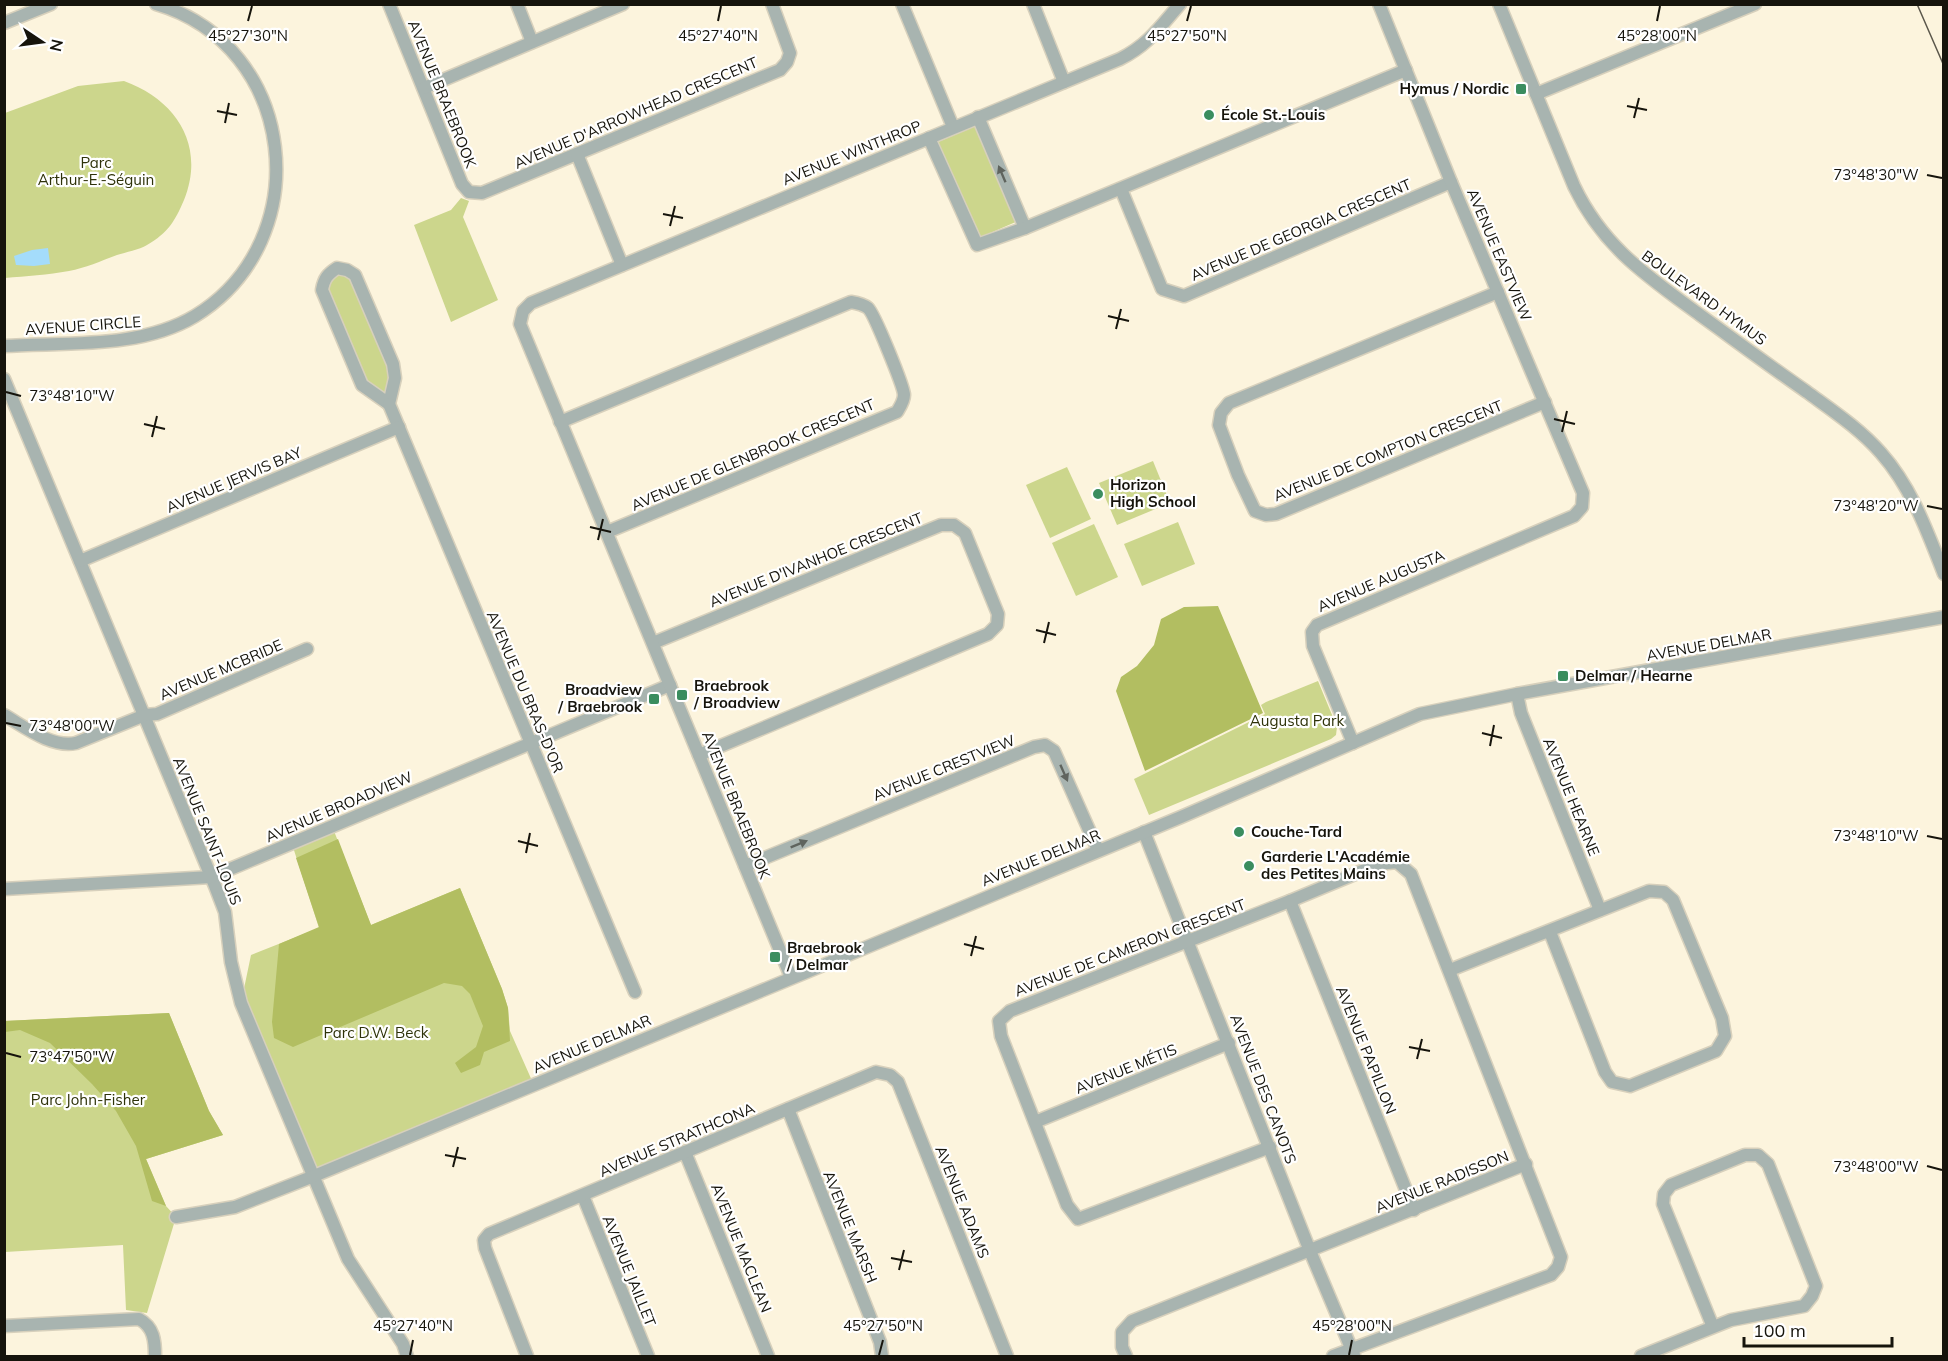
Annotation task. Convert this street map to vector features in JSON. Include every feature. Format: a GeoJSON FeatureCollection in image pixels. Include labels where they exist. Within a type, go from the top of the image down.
{"type":"FeatureCollection","features":[{"type":"Feature","properties":{"kind":"street"},"geometry":{"type":"LineString","coordinates":[[4,23],[51,4]]}},
{"type":"Feature","properties":{"kind":"street","name":"AVENUE CIRCLE"},"geometry":{"type":"LineString","coordinates":[[4,346],[131,339],[170,329],[220,299],[251,261],[267,229],[276,192],[277,155],[270,117],[260,93],[228,46],[204,26],[174,10],[156,4]]}},
{"type":"Feature","properties":{"kind":"street","name":"AVENUE BRAEBROOK"},"geometry":{"type":"LineString","coordinates":[[390,4],[462,184],[469,192]]}},
{"type":"Feature","properties":{"kind":"street"},"geometry":{"type":"LineString","coordinates":[[517,4],[532,42]]}},
{"type":"Feature","properties":{"kind":"street"},"geometry":{"type":"LineString","coordinates":[[424,88],[623,4]]}},
{"type":"Feature","properties":{"kind":"street","name":"AVENUE D'ARROWHEAD CRESCENT"},"geometry":{"type":"LineString","coordinates":[[469,192],[482,193],[780,70],[787,62],[790,53],[772,4]]}},
{"type":"Feature","properties":{"kind":"street"},"geometry":{"type":"LineString","coordinates":[[902,4],[953,127]]}},
{"type":"Feature","properties":{"kind":"street"},"geometry":{"type":"LineString","coordinates":[[1033,4],[1064,82]]}},
{"type":"Feature","properties":{"kind":"street","name":"AVENUE WINTHROP"},"geometry":{"type":"LineString","coordinates":[[523,311],[531,303],[1138,50],[1180,4]]}},
{"type":"Feature","properties":{"kind":"street","name":"AVENUE EASTVIEW"},"geometry":{"type":"LineString","coordinates":[[1379,4],[1451,182],[1583,494],[1582,507],[1574,516]]}},
{"type":"Feature","properties":{"kind":"street","name":"BOULEVARD HYMUS"},"geometry":{"type":"LineString","coordinates":[[1499,4],[1582,202],[1610,243],[1649,278],[1838,414],[1870,441],[1896,472],[1913,499],[1944,574]]}},
{"type":"Feature","properties":{"kind":"street"},"geometry":{"type":"LineString","coordinates":[[1536,94],[1755,4]]}},
{"type":"Feature","properties":{"kind":"street"},"geometry":{"type":"LineString","coordinates":[[929,138],[977,245],[1121,189],[1406,70]]}},
{"type":"Feature","properties":{"kind":"street"},"geometry":{"type":"LineString","coordinates":[[978,117],[1025,228]]}},
{"type":"Feature","properties":{"kind":"street"},"geometry":{"type":"LineString","coordinates":[[577,154],[622,265]]}},
{"type":"Feature","properties":{"kind":"street","name":"AVENUE DE GEORGIA CRESCENT"},"geometry":{"type":"LineString","coordinates":[[1121,189],[1162,289],[1184,296],[1451,182]]}},
{"type":"Feature","properties":{"kind":"street"},"geometry":{"type":"LineString","coordinates":[[338,268],[355,275],[393,364],[395,378],[389,404],[362,385],[322,290],[323,281],[328,273],[338,268]]}},
{"type":"Feature","properties":{"kind":"street","name":"AVENUE DE COMPTON CRESCENT"},"geometry":{"type":"LineString","coordinates":[[1498,292],[1228,404],[1221,413],[1219,425],[1238,475],[1255,511],[1266,515],[1276,514],[1545,402]]}},
{"type":"Feature","properties":{"kind":"street","name":"AVENUE DE GLENBROOK CRESCENT"},"geometry":{"type":"LineString","coordinates":[[560,422],[851,302],[862,304],[870,310],[888,351],[904,394],[897,412],[607,532]]}},
{"type":"Feature","properties":{"kind":"street","name":"AVENUE BRAEBROOK"},"geometry":{"type":"LineString","coordinates":[[523,311],[520,324],[791,977]]}},
{"type":"Feature","properties":{"kind":"street","name":"AVENUE SAINT-LOUIS"},"geometry":{"type":"LineString","coordinates":[[4,380],[212,877],[225,912],[231,962],[241,1003],[348,1259],[404,1344],[407,1356]]}},
{"type":"Feature","properties":{"kind":"street","name":"AVENUE DU BRAS-D'OR"},"geometry":{"type":"LineString","coordinates":[[389,404],[635,992]]}},
{"type":"Feature","properties":{"kind":"street","name":"AVENUE JERVIS BAY"},"geometry":{"type":"LineString","coordinates":[[80,561],[399,426]]}},
{"type":"Feature","properties":{"kind":"street","name":"AVENUE AUGUSTA"},"geometry":{"type":"LineString","coordinates":[[1353,743],[1312,646],[1312,632],[1317,625],[1574,516]]}},
{"type":"Feature","properties":{"kind":"street","name":"AVENUE D'IVANHOE CRESCENT"},"geometry":{"type":"LineString","coordinates":[[653,643],[941,525],[954,525],[964,533],[998,614],[997,625],[988,634],[699,755]]}},
{"type":"Feature","properties":{"kind":"street","name":"AVENUE DELMAR"},"geometry":{"type":"LineString","coordinates":[[176,1217],[235,1207],[314,1176],[1144,832],[1420,714],[1517,694],[1944,617]]}},
{"type":"Feature","properties":{"kind":"street","name":"AVENUE MCBRIDE"},"geometry":{"type":"LineString","coordinates":[[4,716],[56,742],[66,745],[76,743],[145,715],[157,714],[307,649]]}},
{"type":"Feature","properties":{"kind":"street","name":"AVENUE BROADVIEW"},"geometry":{"type":"LineString","coordinates":[[4,889],[212,877],[670,685]]}},
{"type":"Feature","properties":{"kind":"street","name":"AVENUE HEARNE"},"geometry":{"type":"LineString","coordinates":[[1517,694],[1521,713],[1600,910]]}},
{"type":"Feature","properties":{"kind":"street","name":"AVENUE CRESTVIEW"},"geometry":{"type":"LineString","coordinates":[[745,866],[1034,747],[1045,745],[1054,751],[1098,850]]}},
{"type":"Feature","properties":{"kind":"street","name":"AVENUE DES CANOTS"},"geometry":{"type":"LineString","coordinates":[[1144,832],[1310,1251],[1353,1353]]}},
{"type":"Feature","properties":{"kind":"street","name":"AVENUE DE CAMERON CRESCENT"},"geometry":{"type":"LineString","coordinates":[[1270,1147],[1078,1219],[1067,1204],[1001,1036],[999,1021],[1010,1011],[1379,864],[1397,861]]}},
{"type":"Feature","properties":{"kind":"street","name":"AVENUE RADISSON"},"geometry":{"type":"LineString","coordinates":[[1126,1356],[1122,1347],[1122,1332],[1132,1321],[1526,1164],[1411,874],[1397,861]]}},
{"type":"Feature","properties":{"kind":"street"},"geometry":{"type":"LineString","coordinates":[[1450,970],[1650,891],[1664,892],[1673,900],[1722,1018],[1725,1036],[1716,1051],[1630,1086],[1612,1082],[1605,1072],[1550,932]]}},
{"type":"Feature","properties":{"kind":"street","name":"AVENUE PAPILLON"},"geometry":{"type":"LineString","coordinates":[[1290,901],[1414,1210]]}},
{"type":"Feature","properties":{"kind":"street","name":"AVENUE MÉTIS"},"geometry":{"type":"LineString","coordinates":[[1035,1122],[1229,1043]]}},
{"type":"Feature","properties":{"kind":"street","name":"AVENUE STRATHCONA"},"geometry":{"type":"LineString","coordinates":[[526,1356],[485,1248],[484,1240],[489,1234],[876,1072]]}},
{"type":"Feature","properties":{"kind":"street","name":"AVENUE ADAMS"},"geometry":{"type":"LineString","coordinates":[[876,1072],[890,1075],[898,1082],[1007,1356]]}},
{"type":"Feature","properties":{"kind":"street","name":"AVENUE MARSH"},"geometry":{"type":"LineString","coordinates":[[788,1109],[880,1342],[882,1356]]}},
{"type":"Feature","properties":{"kind":"street","name":"AVENUE MACLEAN"},"geometry":{"type":"LineString","coordinates":[[685,1152],[768,1356]]}},
{"type":"Feature","properties":{"kind":"street"},"geometry":{"type":"LineString","coordinates":[[1641,1356],[1713,1328],[1731,1320],[1804,1306],[1812,1296],[1816,1286],[1768,1164],[1758,1155],[1745,1155],[1671,1185],[1664,1194],[1663,1204],[1713,1328]]}},
{"type":"Feature","properties":{"kind":"street"},"geometry":{"type":"LineString","coordinates":[[1333,1356],[1353,1353],[1551,1275],[1558,1267],[1561,1257],[1526,1164]]}},
{"type":"Feature","properties":{"kind":"street","name":"AVENUE JAILLET"},"geometry":{"type":"LineString","coordinates":[[583,1196],[648,1356]]}},
{"type":"Feature","properties":{"kind":"street"},"geometry":{"type":"LineString","coordinates":[[4,1326],[139,1320],[151,1329],[155,1356]]}},
{"type":"Feature","properties":{"kind":"green space","name":"Parc Arthur-E.-Séguin"},"geometry":{"type":"Polygon","coordinates":[[[124,81],[142,89],[172,112],[182,127],[188,143],[191,161],[190,180],[184,200],[174,220],[160,236],[136,250],[69,271],[5,278],[5,113],[78,86],[124,81]]]}},
{"type":"Feature","properties":{"kind":"green space"},"geometry":{"type":"Polygon","coordinates":[[[978,125],[1018,221],[981,237],[938,142],[978,125]]]}},
{"type":"Feature","properties":{"kind":"green space"},"geometry":{"type":"Polygon","coordinates":[[[461,198],[469,201],[463,217],[498,300],[451,322],[414,225],[451,210],[461,198]]]}},
{"type":"Feature","properties":{"kind":"green space"},"geometry":{"type":"Polygon","coordinates":[[[347,270],[393,364],[389,404],[370,392],[323,281],[347,270]]]}},
{"type":"Feature","properties":{"kind":"green space"},"geometry":{"type":"Polygon","coordinates":[[[1153,461],[1170,503],[1117,525],[1099,483],[1153,461]]]}},
{"type":"Feature","properties":{"kind":"green space"},"geometry":{"type":"Polygon","coordinates":[[[1067,467],[1091,519],[1050,538],[1026,485],[1067,467]]]}},
{"type":"Feature","properties":{"kind":"green space"},"geometry":{"type":"Polygon","coordinates":[[[1178,522],[1195,564],[1142,586],[1124,544],[1178,522]]]}},
{"type":"Feature","properties":{"kind":"green space"},"geometry":{"type":"Polygon","coordinates":[[[1094,524],[1118,577],[1076,596],[1052,543],[1094,524]]]}},
{"type":"Feature","properties":{"kind":"green space"},"geometry":{"type":"Polygon","coordinates":[[[1218,606],[1263,713],[1145,771],[1116,691],[1121,677],[1137,666],[1154,645],[1161,619],[1184,607],[1218,606]]]}},
{"type":"Feature","properties":{"kind":"green space","name":"Augusta Park"},"geometry":{"type":"Polygon","coordinates":[[[1318,681],[1337,727],[1336,735],[1331,739],[1149,815],[1134,779],[1265,714],[1261,705],[1266,702],[1318,681]]]}},
{"type":"Feature","properties":{"kind":"green space","name":"Parc D.W. Beck"},"geometry":{"type":"Polygon","coordinates":[[[332,826],[371,925],[460,888],[502,989],[508,1008],[510,1031],[533,1083],[314,1176],[241,1003],[251,955],[319,928],[292,844],[332,826]]]}},
{"type":"Feature","properties":{"kind":"green space"},"geometry":{"type":"Polygon","coordinates":[[[338,839],[371,925],[460,888],[508,1008],[510,1041],[484,1052],[480,1065],[461,1073],[455,1063],[476,1047],[483,1026],[470,994],[462,986],[444,983],[293,1047],[274,1038],[272,1022],[279,944],[319,927],[296,858],[338,839]]]}},
{"type":"Feature","properties":{"kind":"green space","name":"Parc John-Fisher"},"geometry":{"type":"Polygon","coordinates":[[[169,1013],[209,1111],[223,1135],[146,1159],[166,1206],[176,1217],[147,1313],[126,1310],[123,1245],[5,1252],[5,1021],[169,1013]]]}},
{"type":"Feature","properties":{"kind":"green space"},"geometry":{"type":"Polygon","coordinates":[[[169,1013],[209,1111],[223,1135],[146,1159],[166,1206],[152,1201],[136,1146],[116,1111],[50,1043],[20,1030],[5,1032],[4,1021],[169,1013]]]}},
{"type":"Feature","properties":{"kind":"water"},"geometry":{"type":"Polygon","coordinates":[[[48,248],[50,264],[16,265],[14,256],[48,248]]]}},
{"type":"Feature","properties":{"kind":"tram line"},"geometry":{"type":"LineString","coordinates":[[1917,4],[1944,66]]}},
{"type":"Feature","properties":{"kind":"place","name":"Hymus / Nordic"},"geometry":{"type":"Point","coordinates":[1521,89]}},
{"type":"Feature","properties":{"kind":"place","name":"École St.-Louis"},"geometry":{"type":"Point","coordinates":[1209,115]}},
{"type":"Feature","properties":{"kind":"place","name":"Horizon High School"},"geometry":{"type":"Point","coordinates":[1098,494]}},
{"type":"Feature","properties":{"kind":"place","name":"Delmar / Hearne"},"geometry":{"type":"Point","coordinates":[1563,676]}},
{"type":"Feature","properties":{"kind":"place","name":"Braebrook / Broadview"},"geometry":{"type":"Point","coordinates":[682,695]}},
{"type":"Feature","properties":{"kind":"place","name":"Broadview / Braebrook"},"geometry":{"type":"Point","coordinates":[654,699]}},
{"type":"Feature","properties":{"kind":"place","name":"Couche-Tard"},"geometry":{"type":"Point","coordinates":[1239,832]}},
{"type":"Feature","properties":{"kind":"place","name":"Garderie L'Académie des Petites Mains"},"geometry":{"type":"Point","coordinates":[1249,866]}},
{"type":"Feature","properties":{"kind":"place","name":"Braebrook / Delmar"},"geometry":{"type":"Point","coordinates":[775,957]}}]}
